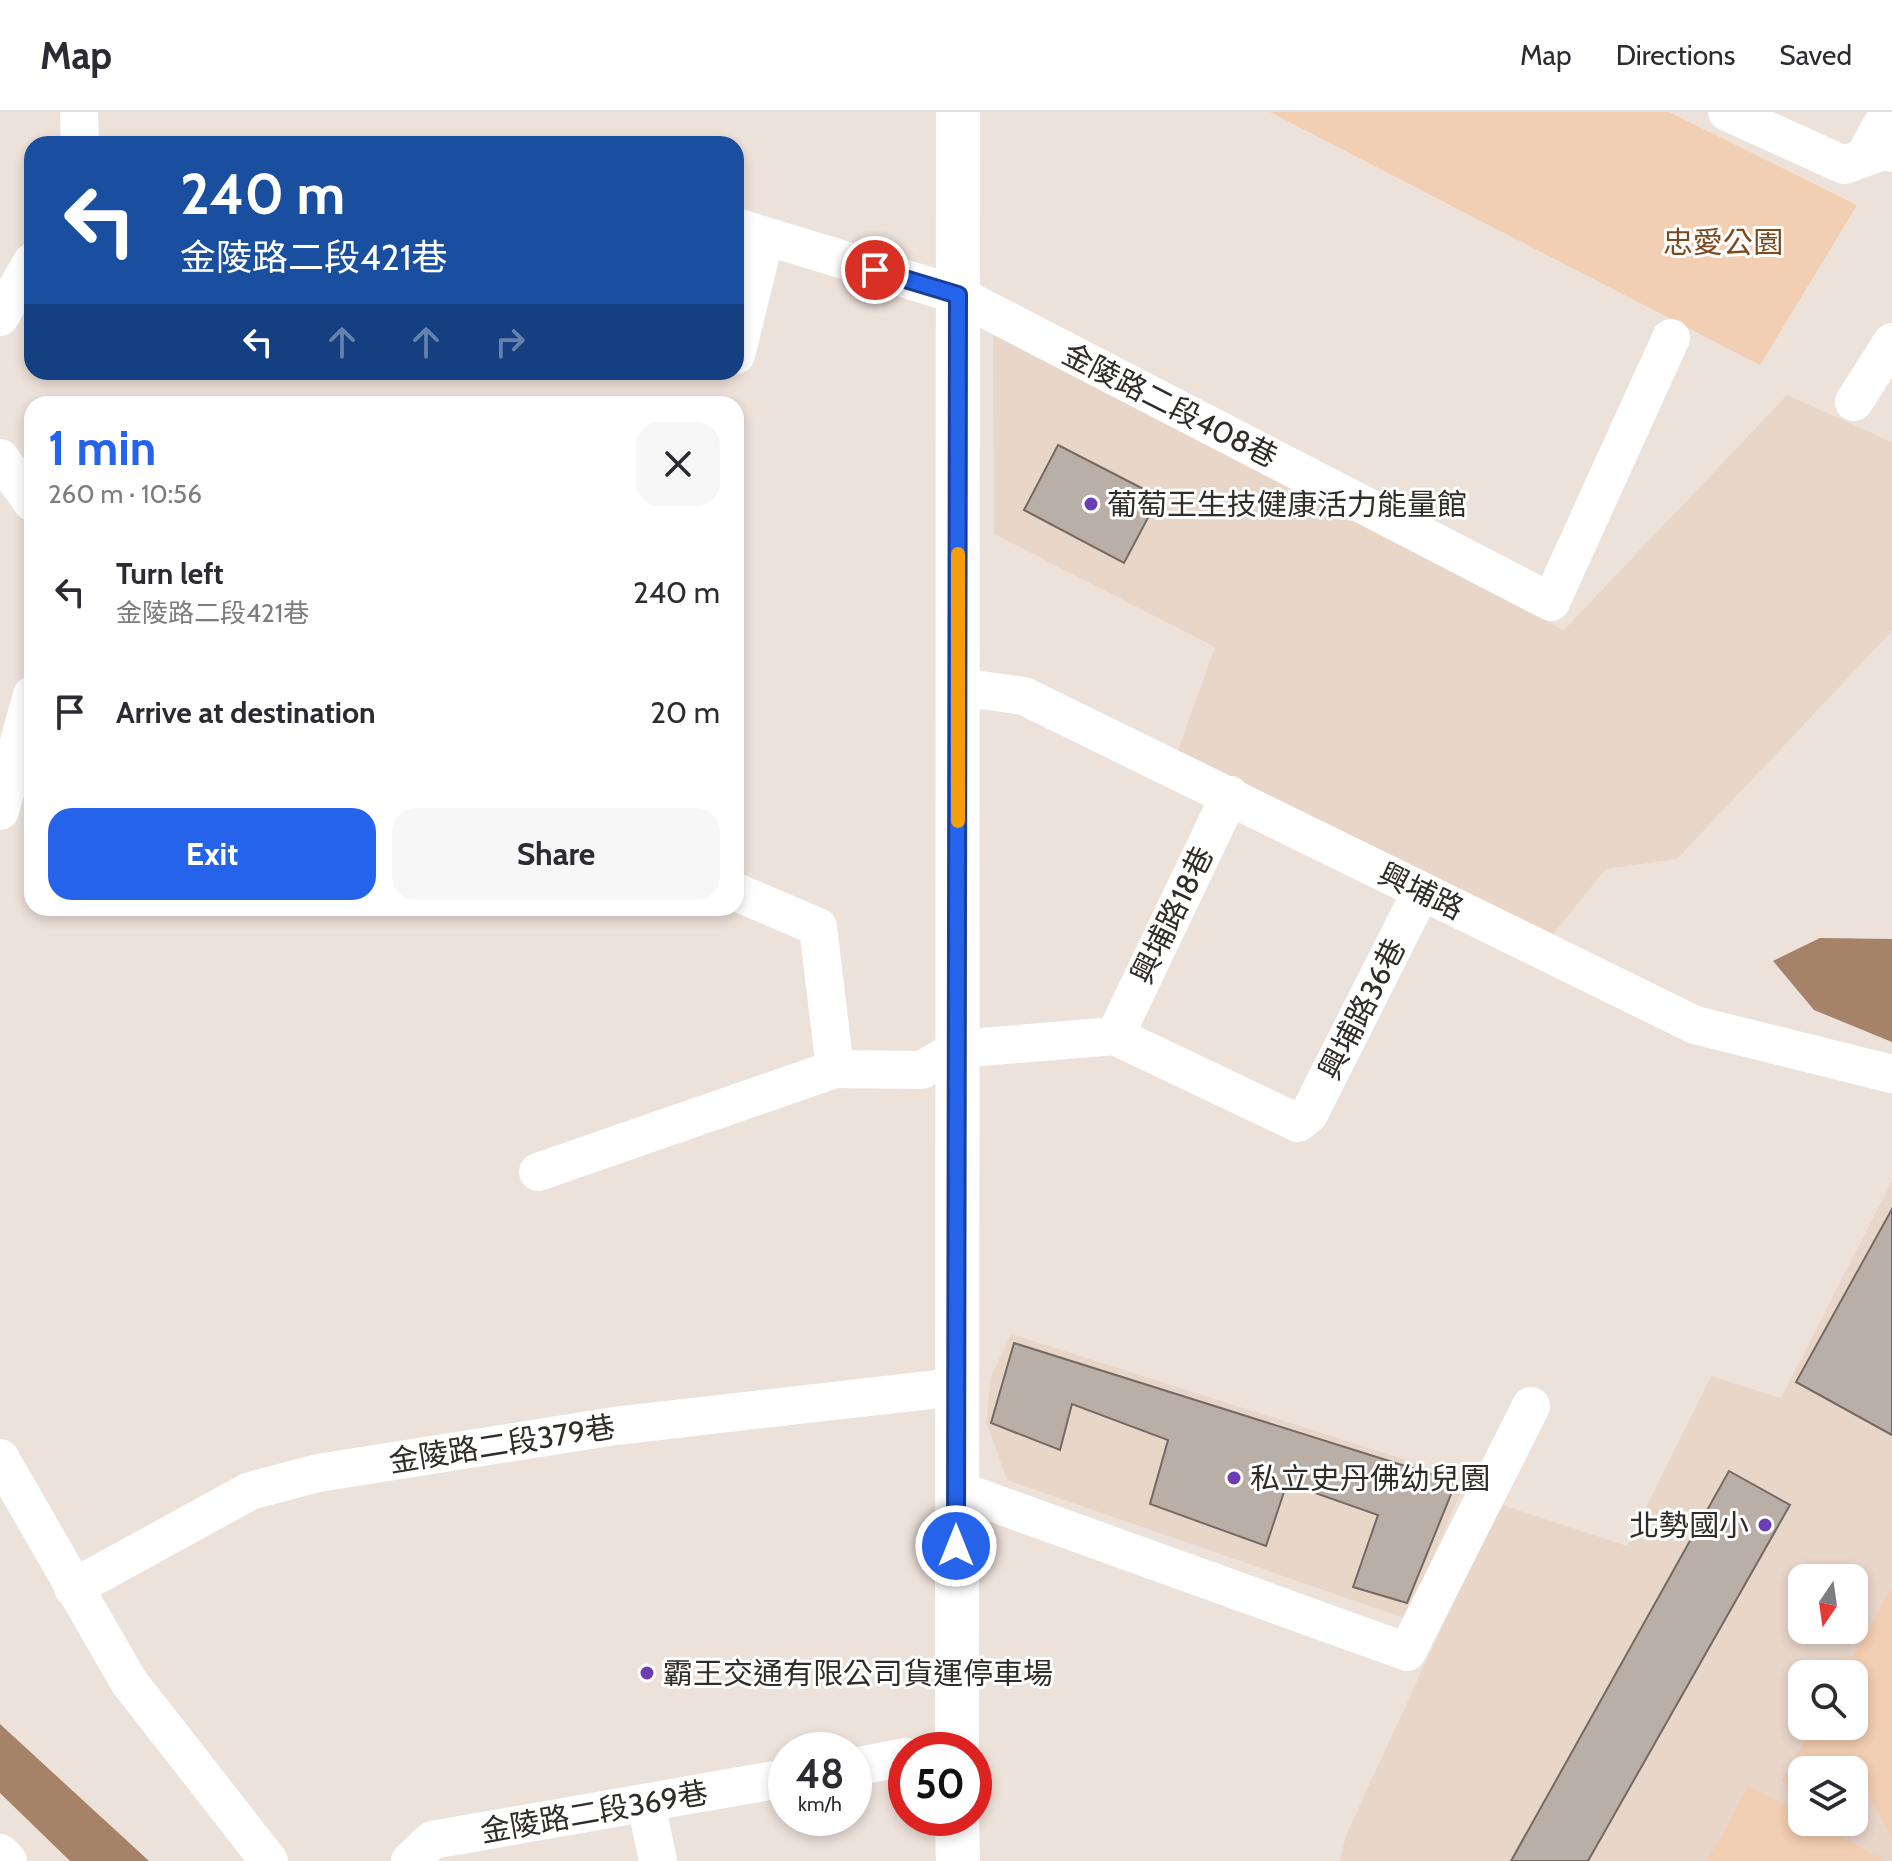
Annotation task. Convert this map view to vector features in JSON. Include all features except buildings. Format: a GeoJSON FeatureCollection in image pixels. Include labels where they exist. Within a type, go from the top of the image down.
{"type":"FeatureCollection","features":[{"type":"Feature","properties":{"kind":"main road"},"geometry":{"type":"LineString","coordinates":[[954,1732],[958,112]]}},
{"type":"Feature","properties":{"kind":"main road"},"geometry":{"type":"LineString","coordinates":[[957,1836],[958,1861]]}},
{"type":"Feature","properties":{"kind":"lane"},"geometry":{"type":"LineString","coordinates":[[79,112],[80,136]]}},
{"type":"Feature","properties":{"kind":"lane"},"geometry":{"type":"LineString","coordinates":[[1733,113],[1844,165],[1878,155],[1889,112]]}},
{"type":"Feature","properties":{"kind":"lane"},"geometry":{"type":"LineString","coordinates":[[744,285],[750,232],[958,295]]}},
{"type":"Feature","properties":{"kind":"lane"},"geometry":{"type":"LineString","coordinates":[[0,317],[24,276]]}},
{"type":"Feature","properties":{"kind":"lane","name":"金陵路二段408巷"},"geometry":{"type":"LineString","coordinates":[[958,295],[1551,602],[1671,338]]}},
{"type":"Feature","properties":{"kind":"lane"},"geometry":{"type":"LineString","coordinates":[[1854,402],[1892,342]]}},
{"type":"Feature","properties":{"kind":"lane"},"geometry":{"type":"LineString","coordinates":[[0,458],[24,491]]}},
{"type":"Feature","properties":{"kind":"lane","name":"興埔路"},"geometry":{"type":"LineString","coordinates":[[958,687],[1024,696],[1695,1025],[1892,1074]]}},
{"type":"Feature","properties":{"kind":"lane"},"geometry":{"type":"LineString","coordinates":[[0,811],[24,724]]}},
{"type":"Feature","properties":{"kind":"lane","name":"興埔路18巷"},"geometry":{"type":"LineString","coordinates":[[1115,1036],[1230,795]]}},
{"type":"Feature","properties":{"kind":"lane","name":"興埔路36巷"},"geometry":{"type":"LineString","coordinates":[[1115,1036],[1298,1123],[1309,1114],[1421,892]]}},
{"type":"Feature","properties":{"kind":"lane"},"geometry":{"type":"LineString","coordinates":[[744,895],[818,927],[835,1069]]}},
{"type":"Feature","properties":{"kind":"lane"},"geometry":{"type":"LineString","coordinates":[[538,1172],[835,1069],[922,1070],[957,1049],[1115,1036]]}},
{"type":"Feature","properties":{"kind":"lane","name":"金陵路二段379巷"},"geometry":{"type":"LineString","coordinates":[[73,1588],[250,1491],[318,1473],[615,1426],[956,1387]]}},
{"type":"Feature","properties":{"kind":"lane"},"geometry":{"type":"LineString","coordinates":[[955,1489],[1407,1652],[1531,1406]]}},
{"type":"Feature","properties":{"kind":"lane"},"geometry":{"type":"LineString","coordinates":[[0,1458],[129,1682],[269,1861]]}},
{"type":"Feature","properties":{"kind":"lane","name":"金陵路二段369巷"},"geometry":{"type":"LineString","coordinates":[[410,1861],[432,1840],[768,1781]]}},
{"type":"Feature","properties":{"kind":"lane"},"geometry":{"type":"LineString","coordinates":[[646,1803],[658,1861]]}},
{"type":"Feature","properties":{"kind":"lane"},"geometry":{"type":"LineString","coordinates":[[0,1853],[8,1861]]}},
{"type":"Feature","properties":{"kind":"shaded area"},"geometry":{"type":"Polygon","coordinates":[[[993,329],[1564,630],[1787,395],[1892,442],[1892,631],[1677,859],[1606,869],[1553,934],[1177,753],[1215,647],[994,534],[993,329]]]}},
{"type":"Feature","properties":{"kind":"shaded area"},"geometry":{"type":"Polygon","coordinates":[[[1820,938],[1892,939],[1892,1042],[1814,1010],[1773,961],[1820,938]]]}},
{"type":"Feature","properties":{"kind":"shaded area","name":"北勢國小"},"geometry":{"type":"Polygon","coordinates":[[[1892,1181],[1892,1861],[1340,1861],[1346,1835],[1499,1504],[1627,1546],[1711,1376],[1781,1398],[1892,1181]]]}},
{"type":"Feature","properties":{"kind":"shaded area","name":"私立史丹佛幼兒園"},"geometry":{"type":"Polygon","coordinates":[[[1011,1334],[1466,1479],[1407,1619],[1007,1480],[986,1421],[991,1376],[1011,1334]]]}},
{"type":"Feature","properties":{"kind":"shaded area"},"geometry":{"type":"Polygon","coordinates":[[[0,1724],[149,1861],[70,1861],[0,1793],[0,1724]]]}},
{"type":"Feature","properties":{"kind":"green space","name":"忠愛公園"},"geometry":{"type":"Polygon","coordinates":[[[1270,112],[1669,112],[1857,205],[1760,365],[1270,112]]]}},
{"type":"Feature","properties":{"kind":"green space"},"geometry":{"type":"Polygon","coordinates":[[[1892,1588],[1892,1838],[1868,1795],[1868,1756],[1858,1756],[1857,1752],[1855,1756],[1796,1756],[1805,1740],[1868,1740],[1868,1660],[1851,1660],[1860,1644],[1868,1644],[1868,1630],[1892,1588]]]}},
{"type":"Feature","properties":{"kind":"green space"},"geometry":{"type":"Polygon","coordinates":[[[1788,1770],[1788,1785],[1782,1781],[1788,1770]]]}},
{"type":"Feature","properties":{"kind":"green space"},"geometry":{"type":"Polygon","coordinates":[[[1749,1786],[1788,1807],[1788,1836],[1840,1836],[1886,1861],[1707,1861],[1749,1786]]]}},
{"type":"Feature","properties":{"kind":"slow traffic"},"geometry":{"type":"LineString","coordinates":[[958,554],[958,821]]}},
{"type":"Feature","properties":{"kind":"place","name":"葡萄王生技健康活力能量館"},"geometry":{"type":"Point","coordinates":[1091,504]}},
{"type":"Feature","properties":{"kind":"place","name":"私立史丹佛幼兒園"},"geometry":{"type":"Point","coordinates":[1234,1478]}},
{"type":"Feature","properties":{"kind":"place","name":"北勢國小"},"geometry":{"type":"Point","coordinates":[1765,1525]}},
{"type":"Feature","properties":{"kind":"place","name":"霸王交通有限公司貨運停車場"},"geometry":{"type":"Point","coordinates":[647,1673]}},
{"type":"Feature","properties":{"kind":"route"},"geometry":{"type":"LineString","coordinates":[[875,270],[958,295],[956,1546]]}}]}
